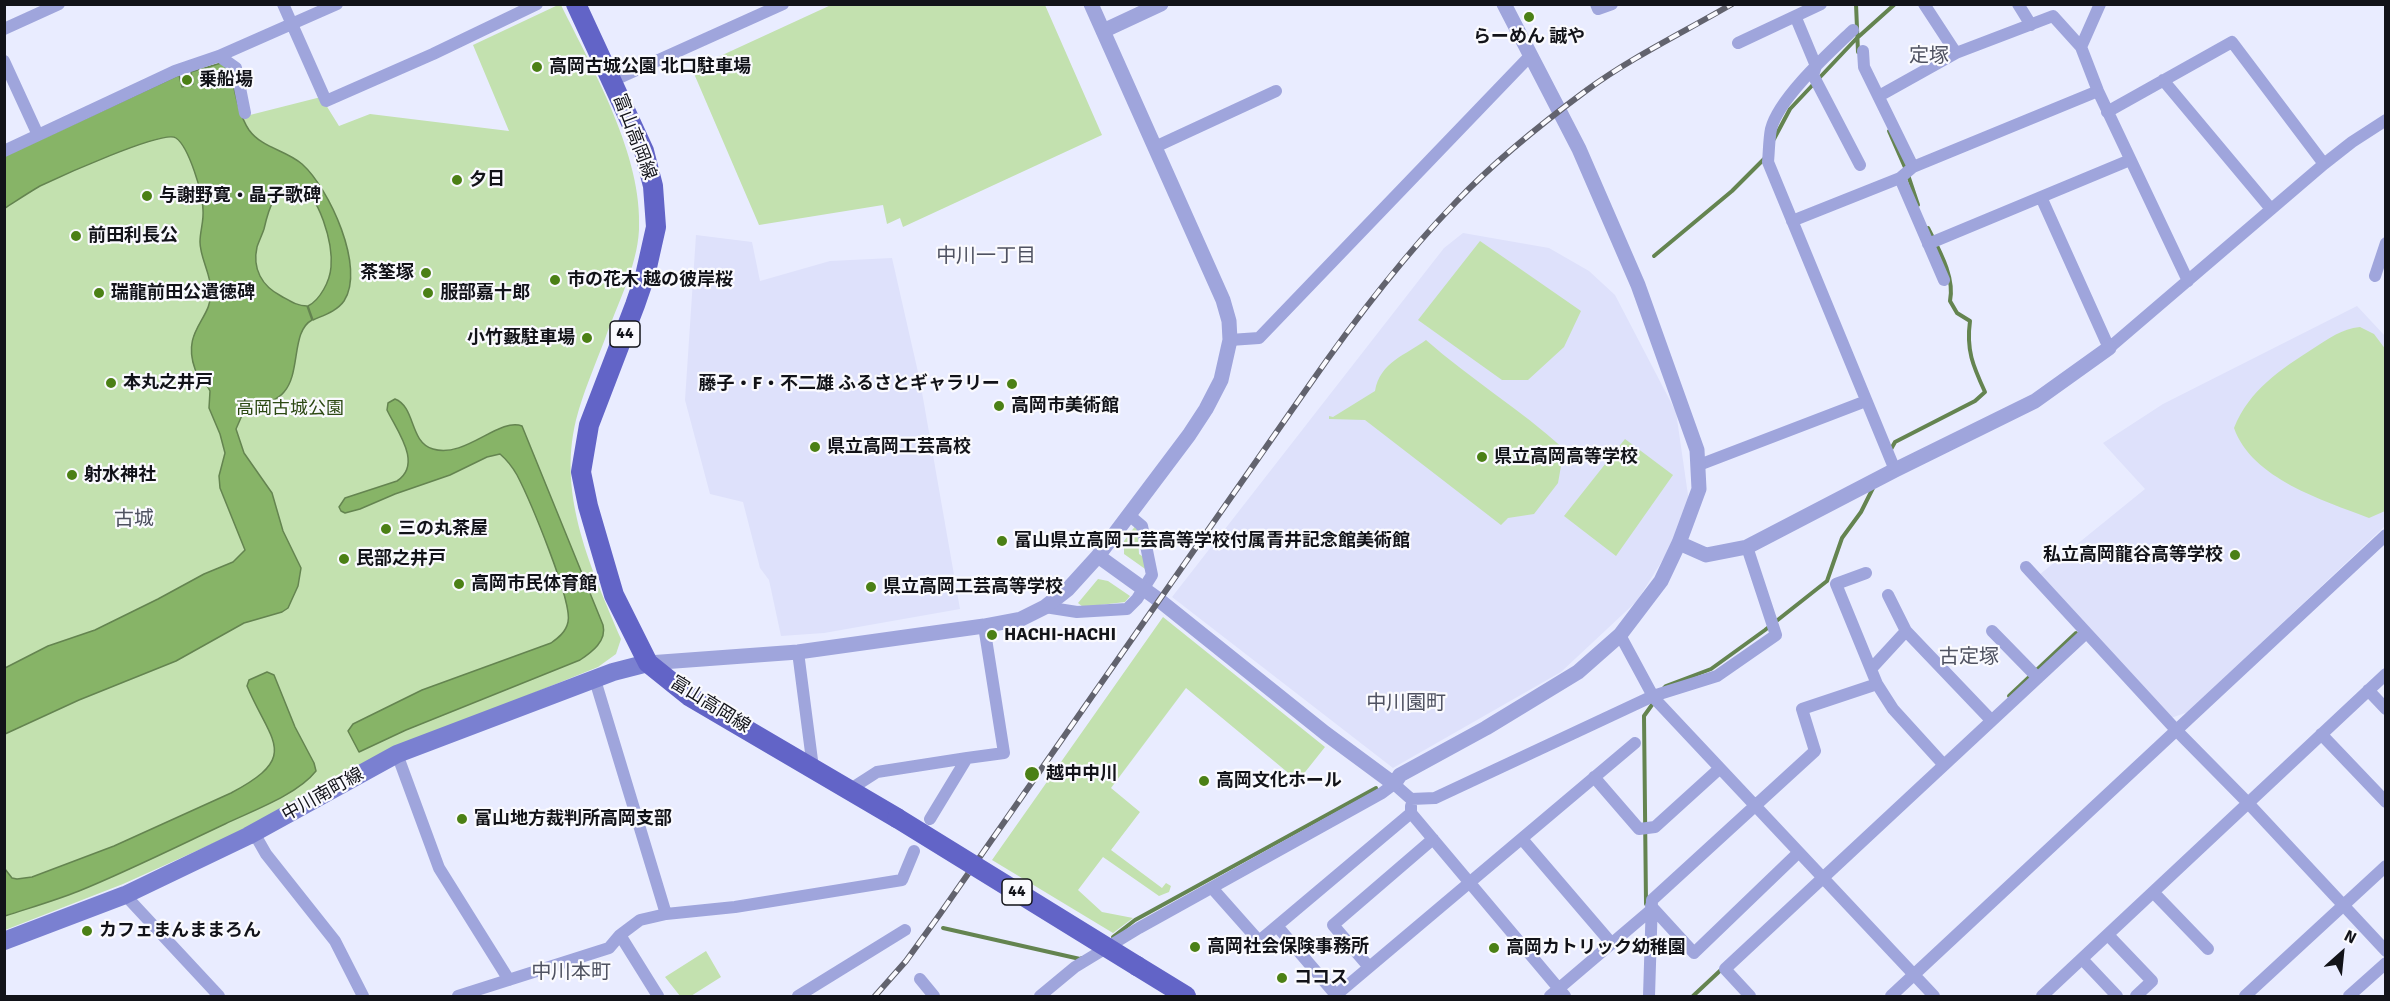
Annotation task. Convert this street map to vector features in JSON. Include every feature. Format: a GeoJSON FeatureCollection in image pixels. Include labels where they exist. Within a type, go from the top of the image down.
{"type":"FeatureCollection","features":[{"type":"Feature","properties":{"kind":"main road","name":"富山高岡線"},"geometry":{"type":"LineString","coordinates":[[576,4],[644,152],[653,186],[656,227],[645,276],[589,425],[581,472],[591,518],[614,595],[648,663],[689,696],[897,818],[1186,996]]}},
{"type":"Feature","properties":{"kind":"main road","name":"中川南町線"},"geometry":{"type":"LineString","coordinates":[[4,941],[126,895],[254,833],[397,754],[613,672],[648,663]]}},
{"type":"Feature","properties":{"kind":"street"},"geometry":{"type":"LineString","coordinates":[[4,29],[59,4]]}},
{"type":"Feature","properties":{"kind":"street"},"geometry":{"type":"LineString","coordinates":[[283,4],[326,100],[423,58],[537,4]]}},
{"type":"Feature","properties":{"kind":"street"},"geometry":{"type":"LineString","coordinates":[[4,151],[175,71],[219,56],[337,4]]}},
{"type":"Feature","properties":{"kind":"street"},"geometry":{"type":"LineString","coordinates":[[612,81],[783,4]]}},
{"type":"Feature","properties":{"kind":"street"},"geometry":{"type":"LineString","coordinates":[[648,663],[798,652],[1021,619],[1045,607],[1068,589],[1098,556],[1189,435],[1221,380],[1230,340],[1229,321],[1224,300],[1091,4]]}},
{"type":"Feature","properties":{"kind":"street"},"geometry":{"type":"LineString","coordinates":[[1103,31],[1161,4]]}},
{"type":"Feature","properties":{"kind":"street"},"geometry":{"type":"LineString","coordinates":[[1040,996],[1075,967],[1372,799],[1394,784],[1400,775],[1486,728],[1578,672],[1620,635],[1661,581],[1679,543],[1699,489],[1697,450],[1638,285],[1579,148],[1504,4]]}},
{"type":"Feature","properties":{"kind":"street"},"geometry":{"type":"LineString","coordinates":[[1596,4],[1598,9],[1612,4]]}},
{"type":"Feature","properties":{"kind":"street"},"geometry":{"type":"LineString","coordinates":[[1738,43],[1796,18],[1821,4]]}},
{"type":"Feature","properties":{"kind":"street"},"geometry":{"type":"LineString","coordinates":[[1924,4],[1956,53]]}},
{"type":"Feature","properties":{"kind":"street"},"geometry":{"type":"LineString","coordinates":[[2019,4],[2031,25]]}},
{"type":"Feature","properties":{"kind":"street"},"geometry":{"type":"LineString","coordinates":[[2081,47],[2100,4]]}},
{"type":"Feature","properties":{"kind":"street"},"geometry":{"type":"LineString","coordinates":[[1879,96],[1956,53],[2053,16],[2081,47],[2107,112],[2188,281]]}},
{"type":"Feature","properties":{"kind":"street"},"geometry":{"type":"LineString","coordinates":[[1796,18],[1816,75],[1860,165]]}},
{"type":"Feature","properties":{"kind":"street"},"geometry":{"type":"LineString","coordinates":[[1853,30],[1816,75],[1780,110],[1771,129],[1768,162],[1895,470]]}},
{"type":"Feature","properties":{"kind":"street"},"geometry":{"type":"LineString","coordinates":[[2107,112],[2232,42],[2324,164]]}},
{"type":"Feature","properties":{"kind":"street"},"geometry":{"type":"LineString","coordinates":[[1863,51],[1864,67],[1913,167]]}},
{"type":"Feature","properties":{"kind":"street"},"geometry":{"type":"LineString","coordinates":[[219,56],[236,68],[245,113]]}},
{"type":"Feature","properties":{"kind":"street"},"geometry":{"type":"LineString","coordinates":[[1230,340],[1259,338],[1530,56]]}},
{"type":"Feature","properties":{"kind":"street"},"geometry":{"type":"LineString","coordinates":[[4,62],[38,135]]}},
{"type":"Feature","properties":{"kind":"street"},"geometry":{"type":"LineString","coordinates":[[2163,80],[2271,209]]}},
{"type":"Feature","properties":{"kind":"street"},"geometry":{"type":"LineString","coordinates":[[1155,147],[1276,91]]}},
{"type":"Feature","properties":{"kind":"street"},"geometry":{"type":"LineString","coordinates":[[1792,221],[1900,178],[1913,167],[2098,91]]}},
{"type":"Feature","properties":{"kind":"street"},"geometry":{"type":"LineString","coordinates":[[1679,543],[1706,555],[1747,547],[2035,401],[2109,348],[2324,164],[2352,142],[2385,122]]}},
{"type":"Feature","properties":{"kind":"street"},"geometry":{"type":"LineString","coordinates":[[1929,244],[2130,160]]}},
{"type":"Feature","properties":{"kind":"street"},"geometry":{"type":"LineString","coordinates":[[1900,178],[1944,280]]}},
{"type":"Feature","properties":{"kind":"street"},"geometry":{"type":"LineString","coordinates":[[2041,197],[2109,348]]}},
{"type":"Feature","properties":{"kind":"street"},"geometry":{"type":"LineString","coordinates":[[2375,276],[2385,243]]}},
{"type":"Feature","properties":{"kind":"street"},"geometry":{"type":"LineString","coordinates":[[1699,465],[1866,401]]}},
{"type":"Feature","properties":{"kind":"street"},"geometry":{"type":"LineString","coordinates":[[1045,607],[1077,612],[1127,609],[1144,590],[1152,575],[1142,526],[1129,515]]}},
{"type":"Feature","properties":{"kind":"street"},"geometry":{"type":"LineString","coordinates":[[1891,996],[2385,535]]}},
{"type":"Feature","properties":{"kind":"street"},"geometry":{"type":"LineString","coordinates":[[1098,556],[1411,799],[1435,798],[1658,698],[1717,676],[1776,635],[1747,547]]}},
{"type":"Feature","properties":{"kind":"street"},"geometry":{"type":"LineString","coordinates":[[2026,567],[2385,951]]}},
{"type":"Feature","properties":{"kind":"street"},"geometry":{"type":"LineString","coordinates":[[1866,573],[1836,584],[1877,684],[1893,709],[1943,764]]}},
{"type":"Feature","properties":{"kind":"street"},"geometry":{"type":"LineString","coordinates":[[1888,595],[1906,631],[1991,720]]}},
{"type":"Feature","properties":{"kind":"street"},"geometry":{"type":"LineString","coordinates":[[849,790],[877,772],[1004,753],[984,626]]}},
{"type":"Feature","properties":{"kind":"street"},"geometry":{"type":"LineString","coordinates":[[1871,669],[1906,631]]}},
{"type":"Feature","properties":{"kind":"street"},"geometry":{"type":"LineString","coordinates":[[1992,631],[2038,678]]}},
{"type":"Feature","properties":{"kind":"street"},"geometry":{"type":"LineString","coordinates":[[1750,996],[1725,969],[2086,633]]}},
{"type":"Feature","properties":{"kind":"street"},"geometry":{"type":"LineString","coordinates":[[1620,635],[1658,698],[1719,769],[1934,996]]}},
{"type":"Feature","properties":{"kind":"street"},"geometry":{"type":"LineString","coordinates":[[798,652],[813,768]]}},
{"type":"Feature","properties":{"kind":"street"},"geometry":{"type":"LineString","coordinates":[[2042,996],[2385,674]]}},
{"type":"Feature","properties":{"kind":"street"},"geometry":{"type":"LineString","coordinates":[[595,680],[666,914]]}},
{"type":"Feature","properties":{"kind":"street"},"geometry":{"type":"LineString","coordinates":[[1649,996],[1652,900],[1815,752],[1802,709],[1877,684]]}},
{"type":"Feature","properties":{"kind":"street"},"geometry":{"type":"LineString","coordinates":[[2368,690],[2385,710]]}},
{"type":"Feature","properties":{"kind":"street"},"geometry":{"type":"LineString","coordinates":[[2321,734],[2385,802]]}},
{"type":"Feature","properties":{"kind":"street"},"geometry":{"type":"LineString","coordinates":[[1276,926],[1336,996],[1635,743]]}},
{"type":"Feature","properties":{"kind":"street"},"geometry":{"type":"LineString","coordinates":[[397,754],[439,868],[509,980]]}},
{"type":"Feature","properties":{"kind":"street"},"geometry":{"type":"LineString","coordinates":[[930,819],[967,758]]}},
{"type":"Feature","properties":{"kind":"street"},"geometry":{"type":"LineString","coordinates":[[1594,777],[1639,829],[1655,827],[1719,769]]}},
{"type":"Feature","properties":{"kind":"street"},"geometry":{"type":"LineString","coordinates":[[1411,799],[1411,813],[1558,994],[1651,908]]}},
{"type":"Feature","properties":{"kind":"street"},"geometry":{"type":"LineString","coordinates":[[1212,888],[1258,941],[1411,813]]}},
{"type":"Feature","properties":{"kind":"street"},"geometry":{"type":"LineString","coordinates":[[254,833],[272,863],[335,941],[363,996]]}},
{"type":"Feature","properties":{"kind":"street"},"geometry":{"type":"LineString","coordinates":[[1369,967],[1333,925],[1433,839]]}},
{"type":"Feature","properties":{"kind":"street"},"geometry":{"type":"LineString","coordinates":[[1522,839],[1612,944]]}},
{"type":"Feature","properties":{"kind":"street"},"geometry":{"type":"LineString","coordinates":[[458,996],[609,948],[620,935],[640,920],[666,914],[735,907],[902,880],[914,852]]}},
{"type":"Feature","properties":{"kind":"street"},"geometry":{"type":"LineString","coordinates":[[1651,908],[1694,953],[1798,853]]}},
{"type":"Feature","properties":{"kind":"street"},"geometry":{"type":"LineString","coordinates":[[2245,996],[2385,866]]}},
{"type":"Feature","properties":{"kind":"street"},"geometry":{"type":"LineString","coordinates":[[2153,892],[2208,949]]}},
{"type":"Feature","properties":{"kind":"street"},"geometry":{"type":"LineString","coordinates":[[126,895],[219,996]]}},
{"type":"Feature","properties":{"kind":"street"},"geometry":{"type":"LineString","coordinates":[[798,996],[905,930]]}},
{"type":"Feature","properties":{"kind":"street"},"geometry":{"type":"LineString","coordinates":[[620,935],[658,996]]}},
{"type":"Feature","properties":{"kind":"street"},"geometry":{"type":"LineString","coordinates":[[2108,935],[2152,981],[2136,996]]}},
{"type":"Feature","properties":{"kind":"street"},"geometry":{"type":"LineString","coordinates":[[2082,959],[2117,996]]}},
{"type":"Feature","properties":{"kind":"street"},"geometry":{"type":"LineString","coordinates":[[2349,996],[2385,963]]}},
{"type":"Feature","properties":{"kind":"street"},"geometry":{"type":"LineString","coordinates":[[920,979],[934,996]]}},
{"type":"Feature","properties":{"kind":"shaded area"},"geometry":{"type":"Polygon","coordinates":[[[221,63],[229,65],[239,107],[249,130],[267,145],[296,159],[312,175],[323,191],[341,229],[351,269],[350,287],[344,301],[334,310],[313,320],[308,306],[320,295],[331,267],[327,233],[318,209],[305,190],[297,185],[282,191],[270,207],[257,247],[257,270],[274,292],[294,303],[307,306],[312,320],[305,325],[301,333],[293,374],[284,392],[270,402],[243,413],[236,429],[244,453],[272,493],[283,531],[301,568],[298,586],[288,608],[282,612],[244,623],[176,661],[79,700],[5,734],[5,668],[48,646],[95,630],[204,574],[233,562],[245,550],[220,488],[219,476],[225,453],[209,408],[210,391],[196,372],[192,356],[194,335],[207,310],[211,291],[200,248],[202,203],[198,183],[186,151],[176,138],[167,137],[132,147],[50,181],[5,208],[4,156],[179,75],[182,87],[193,84],[191,72],[221,63]]]}},
{"type":"Feature","properties":{"kind":"shaded area","name":"県立高岡高等学校"},"geometry":{"type":"Polygon","coordinates":[[[1463,233],[1549,248],[1589,271],[1615,295],[1676,412],[1689,502],[1670,548],[1637,601],[1561,672],[1393,768],[1172,597],[1444,248],[1463,233]]]}},
{"type":"Feature","properties":{"kind":"shaded area","name":"県立高岡工芸高校"},"geometry":{"type":"Polygon","coordinates":[[[696,235],[752,242],[760,281],[830,261],[892,258],[920,381],[960,609],[824,633],[781,636],[769,580],[760,568],[743,502],[710,494],[685,400],[696,235]]]}},
{"type":"Feature","properties":{"kind":"shaded area"},"geometry":{"type":"Polygon","coordinates":[[[2357,306],[2385,336],[2385,526],[2188,712],[2171,718],[2039,575],[2145,489],[2103,443],[2163,404],[2357,306]]]}},
{"type":"Feature","properties":{"kind":"shaded area"},"geometry":{"type":"Polygon","coordinates":[[[395,399],[406,409],[420,439],[433,449],[445,451],[457,448],[503,427],[522,426],[604,631],[598,646],[580,660],[406,730],[359,752],[348,731],[353,724],[422,690],[551,643],[564,632],[568,622],[564,594],[540,526],[517,475],[500,454],[487,457],[450,475],[360,509],[345,513],[341,511],[339,507],[345,498],[397,481],[408,466],[406,447],[387,410],[388,403],[395,399]]]}},
{"type":"Feature","properties":{"kind":"shaded area"},"geometry":{"type":"Polygon","coordinates":[[[267,672],[274,675],[295,727],[314,763],[316,771],[308,780],[274,802],[116,875],[70,895],[5,916],[5,869],[12,878],[32,877],[114,846],[231,793],[266,769],[273,758],[274,747],[271,735],[247,686],[249,680],[267,672]]]}},
{"type":"Feature","properties":{"kind":"green space","name":"高岡古城公園"},"geometry":{"type":"Polygon","coordinates":[[[561,5],[614,114],[625,143],[638,202],[639,230],[635,258],[582,400],[571,449],[574,505],[589,560],[621,639],[616,654],[598,667],[402,746],[254,825],[123,884],[5,930],[5,156],[87,117],[221,63],[242,117],[321,97],[339,126],[370,114],[509,131],[473,45],[561,5]]]}},
{"type":"Feature","properties":{"kind":"green space"},"geometry":{"type":"Polygon","coordinates":[[[831,5],[1045,5],[1102,135],[903,227],[900,218],[887,224],[883,205],[759,225],[692,69],[831,5]]]}},
{"type":"Feature","properties":{"kind":"green space"},"geometry":{"type":"Polygon","coordinates":[[[1480,241],[1581,311],[1564,347],[1528,380],[1502,380],[1418,320],[1480,241]]]}},
{"type":"Feature","properties":{"kind":"green space"},"geometry":{"type":"Polygon","coordinates":[[[2360,327],[2374,334],[2386,350],[2385,511],[2369,518],[2311,495],[2272,474],[2243,446],[2234,428],[2248,402],[2278,373],[2336,334],[2360,327]]]}},
{"type":"Feature","properties":{"kind":"green space"},"geometry":{"type":"Polygon","coordinates":[[[1426,340],[1564,449],[1558,483],[1534,514],[1508,518],[1501,525],[1365,420],[1329,419],[1329,416],[1333,417],[1375,391],[1382,373],[1388,366],[1426,340]]]}},
{"type":"Feature","properties":{"kind":"green space"},"geometry":{"type":"Polygon","coordinates":[[[1625,439],[1673,475],[1616,556],[1564,516],[1625,439]]]}},
{"type":"Feature","properties":{"kind":"green space"},"geometry":{"type":"Polygon","coordinates":[[[1136,525],[1142,531],[1138,537],[1139,554],[1145,558],[1148,571],[1124,554],[1124,541],[1136,525]]]}},
{"type":"Feature","properties":{"kind":"green space"},"geometry":{"type":"Polygon","coordinates":[[[1098,579],[1108,581],[1130,596],[1125,602],[1083,607],[1078,603],[1098,579]]]}},
{"type":"Feature","properties":{"kind":"green space"},"geometry":{"type":"Polygon","coordinates":[[[1163,617],[1325,747],[1298,781],[1186,688],[1111,788],[1140,812],[1111,850],[1162,888],[1166,883],[1171,886],[1169,892],[1159,896],[1103,857],[1078,890],[1102,912],[1133,918],[1113,933],[992,860],[1163,617]]]}},
{"type":"Feature","properties":{"kind":"green space"},"geometry":{"type":"Polygon","coordinates":[[[706,951],[721,977],[691,996],[680,996],[665,977],[706,951]]]}},
{"type":"Feature","properties":{"kind":"waterway"},"geometry":{"type":"LineString","coordinates":[[1856,4],[1858,52]]}},
{"type":"Feature","properties":{"kind":"waterway"},"geometry":{"type":"LineString","coordinates":[[1774,139],[1790,109],[1856,39],[1895,4]]}},
{"type":"Feature","properties":{"kind":"waterway"},"geometry":{"type":"LineString","coordinates":[[1889,131],[1918,205]]}},
{"type":"Feature","properties":{"kind":"waterway"},"geometry":{"type":"LineString","coordinates":[[1654,256],[1732,191],[1764,159]]}},
{"type":"Feature","properties":{"kind":"waterway"},"geometry":{"type":"LineString","coordinates":[[1890,451],[1895,442],[1975,401],[1985,392],[1972,358],[1969,341],[1970,321],[1957,313],[1950,301],[1948,273],[1928,228]]}},
{"type":"Feature","properties":{"kind":"waterway"},"geometry":{"type":"LineString","coordinates":[[1664,688],[1711,669],[1827,581],[1842,538],[1861,512],[1873,488]]}},
{"type":"Feature","properties":{"kind":"waterway"},"geometry":{"type":"LineString","coordinates":[[2009,696],[2076,633]]}},
{"type":"Feature","properties":{"kind":"waterway"},"geometry":{"type":"LineString","coordinates":[[1646,904],[1644,716],[1654,702]]}},
{"type":"Feature","properties":{"kind":"waterway"},"geometry":{"type":"LineString","coordinates":[[1113,937],[1135,920],[1376,788]]}},
{"type":"Feature","properties":{"kind":"waterway"},"geometry":{"type":"LineString","coordinates":[[943,928],[1082,958]]}},
{"type":"Feature","properties":{"kind":"waterway"},"geometry":{"type":"LineString","coordinates":[[1693,996],[1723,968]]}},
{"type":"Feature","properties":{"kind":"railway"},"geometry":{"type":"LineString","coordinates":[[875,996],[906,961],[940,914],[1325,363],[1360,315],[1416,246],[1486,172],[1570,103],[1604,78],[1732,4]]}},
{"type":"Feature","properties":{"kind":"place","name":"らーめん 誠や"},"geometry":{"type":"Point","coordinates":[1529,17]}},
{"type":"Feature","properties":{"kind":"place","name":"高岡古城公園 北口駐車場"},"geometry":{"type":"Point","coordinates":[537,67]}},
{"type":"Feature","properties":{"kind":"place","name":"乗船場"},"geometry":{"type":"Point","coordinates":[187,80]}},
{"type":"Feature","properties":{"kind":"place","name":"夕日"},"geometry":{"type":"Point","coordinates":[457,180]}},
{"type":"Feature","properties":{"kind":"place","name":"与謝野寛・晶子歌碑"},"geometry":{"type":"Point","coordinates":[147,196]}},
{"type":"Feature","properties":{"kind":"place","name":"前田利長公"},"geometry":{"type":"Point","coordinates":[76,236]}},
{"type":"Feature","properties":{"kind":"place","name":"茶筌塚"},"geometry":{"type":"Point","coordinates":[426,273]}},
{"type":"Feature","properties":{"kind":"place","name":"市の花木 越の彼岸桜"},"geometry":{"type":"Point","coordinates":[555,280]}},
{"type":"Feature","properties":{"kind":"place","name":"瑞龍前田公遺徳碑"},"geometry":{"type":"Point","coordinates":[99,293]}},
{"type":"Feature","properties":{"kind":"place","name":"服部嘉十郎"},"geometry":{"type":"Point","coordinates":[428,293]}},
{"type":"Feature","properties":{"kind":"place","name":"小竹藪駐車場"},"geometry":{"type":"Point","coordinates":[587,338]}},
{"type":"Feature","properties":{"kind":"place","name":"本丸之井戸"},"geometry":{"type":"Point","coordinates":[111,383]}},
{"type":"Feature","properties":{"kind":"place","name":"藤子・F・不二雄 ふるさとギャラリー"},"geometry":{"type":"Point","coordinates":[1012,384]}},
{"type":"Feature","properties":{"kind":"place","name":"高岡市美術館"},"geometry":{"type":"Point","coordinates":[999,406]}},
{"type":"Feature","properties":{"kind":"place","name":"県立高岡工芸高校"},"geometry":{"type":"Point","coordinates":[815,447]}},
{"type":"Feature","properties":{"kind":"place","name":"県立高岡高等学校"},"geometry":{"type":"Point","coordinates":[1482,457]}},
{"type":"Feature","properties":{"kind":"place","name":"射水神社"},"geometry":{"type":"Point","coordinates":[72,475]}},
{"type":"Feature","properties":{"kind":"place","name":"三の丸茶屋"},"geometry":{"type":"Point","coordinates":[386,529]}},
{"type":"Feature","properties":{"kind":"place","name":"富山県立高岡工芸高等学校付属青井記念館美術館"},"geometry":{"type":"Point","coordinates":[1002,541]}},
{"type":"Feature","properties":{"kind":"place","name":"私立高岡龍谷高等学校"},"geometry":{"type":"Point","coordinates":[2235,555]}},
{"type":"Feature","properties":{"kind":"place","name":"民部之井戸"},"geometry":{"type":"Point","coordinates":[344,559]}},
{"type":"Feature","properties":{"kind":"place","name":"高岡市民体育館"},"geometry":{"type":"Point","coordinates":[459,584]}},
{"type":"Feature","properties":{"kind":"place","name":"県立高岡工芸高等学校"},"geometry":{"type":"Point","coordinates":[871,587]}},
{"type":"Feature","properties":{"kind":"place","name":"HACHI-HACHI"},"geometry":{"type":"Point","coordinates":[992,635]}},
{"type":"Feature","properties":{"kind":"place","name":"越中中川"},"geometry":{"type":"Point","coordinates":[1032,774]}},
{"type":"Feature","properties":{"kind":"place","name":"高岡文化ホール"},"geometry":{"type":"Point","coordinates":[1204,781]}},
{"type":"Feature","properties":{"kind":"place","name":"富山地方裁判所高岡支部"},"geometry":{"type":"Point","coordinates":[462,819]}},
{"type":"Feature","properties":{"kind":"place","name":"カフェまんままろん"},"geometry":{"type":"Point","coordinates":[87,931]}},
{"type":"Feature","properties":{"kind":"place","name":"高岡社会保険事務所"},"geometry":{"type":"Point","coordinates":[1195,947]}},
{"type":"Feature","properties":{"kind":"place","name":"高岡カトリック幼稚園"},"geometry":{"type":"Point","coordinates":[1494,948]}},
{"type":"Feature","properties":{"kind":"place","name":"ココス"},"geometry":{"type":"Point","coordinates":[1282,978]}},
{"type":"Feature","properties":{"kind":"district","name":"定塚"},"geometry":{"type":"Point","coordinates":[1929,57]}},
{"type":"Feature","properties":{"kind":"district","name":"中川一丁目"},"geometry":{"type":"Point","coordinates":[986,257]}},
{"type":"Feature","properties":{"kind":"district","name":"古城"},"geometry":{"type":"Point","coordinates":[134,520]}},
{"type":"Feature","properties":{"kind":"district","name":"古定塚"},"geometry":{"type":"Point","coordinates":[1969,658]}},
{"type":"Feature","properties":{"kind":"district","name":"中川園町"},"geometry":{"type":"Point","coordinates":[1406,704]}},
{"type":"Feature","properties":{"kind":"district","name":"中川本町"},"geometry":{"type":"Point","coordinates":[571,973]}}]}
